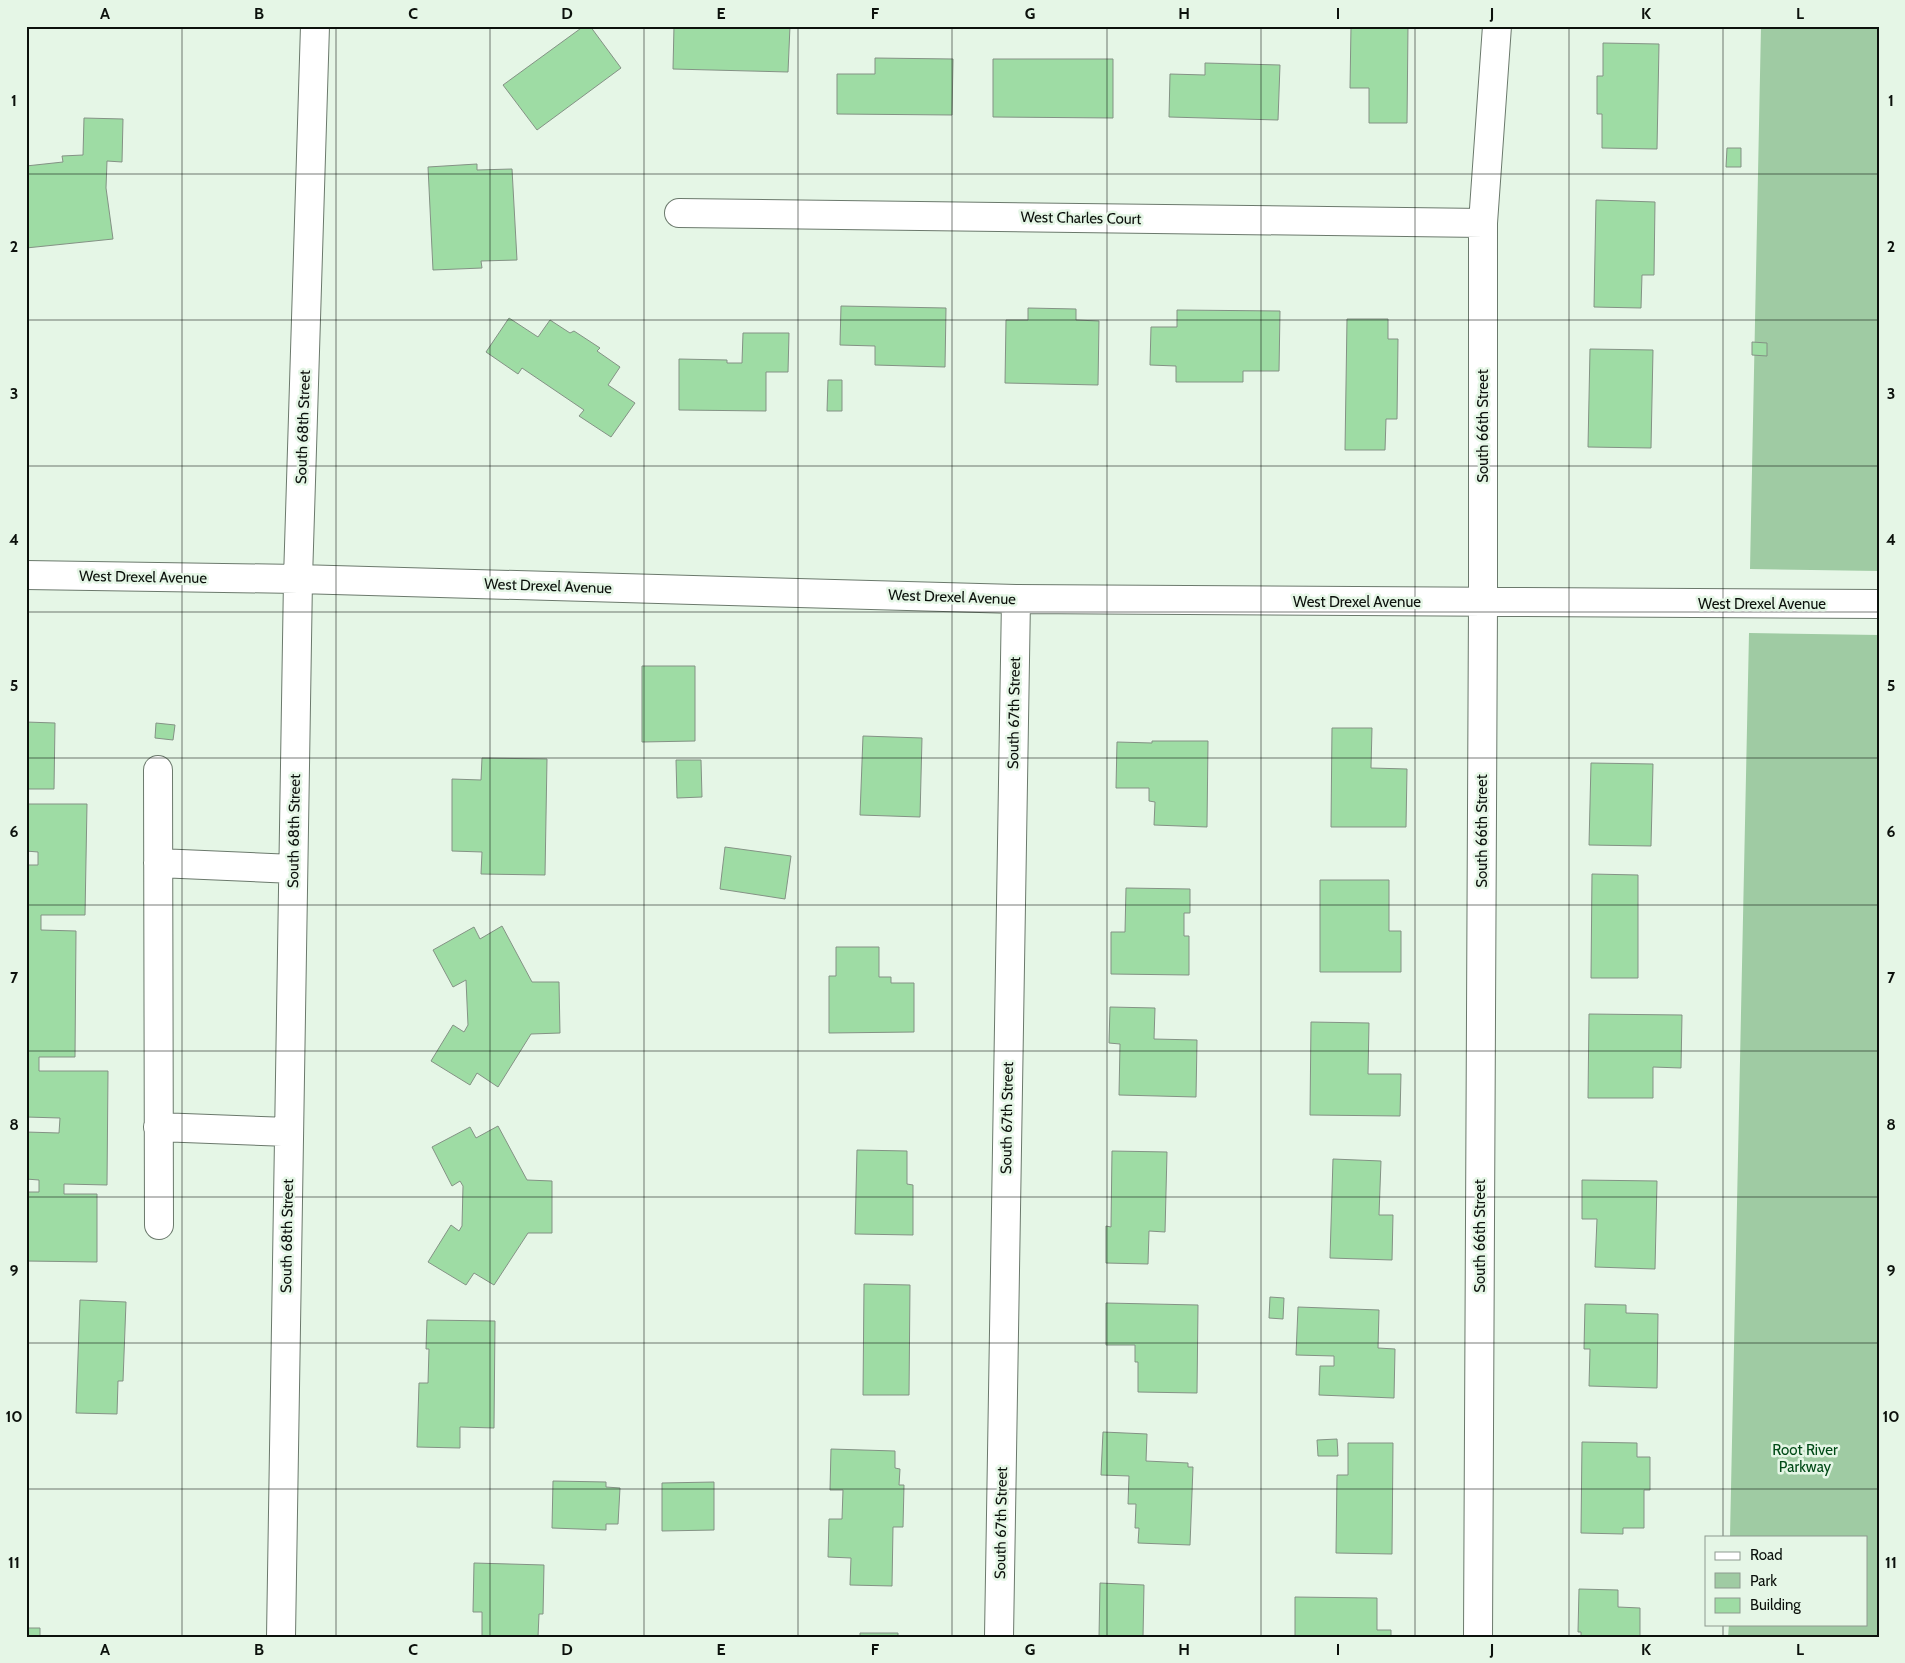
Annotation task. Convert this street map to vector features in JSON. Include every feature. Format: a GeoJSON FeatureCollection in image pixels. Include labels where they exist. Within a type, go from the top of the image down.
{"type":"FeatureCollection","features":[{"type":"Feature","properties":{"kind":"street","name":"South 68th Street"},"geometry":{"type":"LineString","coordinates":[[281,1637],[298,579],[315,26]]}},
{"type":"Feature","properties":{"kind":"street","name":"South 66th Street"},"geometry":{"type":"LineString","coordinates":[[1478,1637],[1483,223],[1497,26]]}},
{"type":"Feature","properties":{"kind":"street","name":"West Charles Court"},"geometry":{"type":"LineString","coordinates":[[679,213],[1483,223]]}},
{"type":"Feature","properties":{"kind":"street","name":"West Drexel Avenue"},"geometry":{"type":"LineString","coordinates":[[26,575],[298,579],[1016,599],[1879,604]]}},
{"type":"Feature","properties":{"kind":"street","name":"South 67th Street"},"geometry":{"type":"LineString","coordinates":[[999,1637],[1016,599]]}},
{"type":"Feature","properties":{"kind":"street"},"geometry":{"type":"LineString","coordinates":[[158,770],[159,1225]]}},
{"type":"Feature","properties":{"kind":"street"},"geometry":{"type":"LineString","coordinates":[[158,863],[293,869]]}},
{"type":"Feature","properties":{"kind":"street"},"geometry":{"type":"LineString","coordinates":[[158,1127],[289,1132]]}},
{"type":"Feature","properties":{"kind":"green space"},"geometry":{"type":"Polygon","coordinates":[[[1761,26],[1879,26],[1879,571],[1750,569],[1761,26]]]}},
{"type":"Feature","properties":{"kind":"green space","name":"Root River Parkway"},"geometry":{"type":"Polygon","coordinates":[[[1749,633],[1879,635],[1879,1637],[1728,1637],[1729,1626],[1868,1626],[1868,1536],[1730,1536],[1749,633]]]}},
{"type":"Feature","properties":{"kind":"building"},"geometry":{"type":"Polygon","coordinates":[[[584,26],[590,26],[621,68],[537,130],[503,85],[584,26]]]}},
{"type":"Feature","properties":{"kind":"building"},"geometry":{"type":"Polygon","coordinates":[[[674,26],[790,26],[788,72],[673,69],[674,26]]]}},
{"type":"Feature","properties":{"kind":"building"},"geometry":{"type":"Polygon","coordinates":[[[1351,26],[1408,26],[1407,123],[1369,123],[1369,88],[1350,88],[1351,26]]]}},
{"type":"Feature","properties":{"kind":"building"},"geometry":{"type":"Polygon","coordinates":[[[1603,43],[1659,44],[1657,149],[1602,148],[1602,114],[1597,114],[1597,76],[1603,76],[1603,43]]]}},
{"type":"Feature","properties":{"kind":"building"},"geometry":{"type":"Polygon","coordinates":[[[875,58],[953,59],[952,115],[837,114],[837,74],[875,74],[875,58]]]}},
{"type":"Feature","properties":{"kind":"building"},"geometry":{"type":"Polygon","coordinates":[[[993,59],[1113,59],[1113,118],[993,117],[993,59]]]}},
{"type":"Feature","properties":{"kind":"building"},"geometry":{"type":"Polygon","coordinates":[[[1205,63],[1280,65],[1278,120],[1169,117],[1170,74],[1205,75],[1205,63]]]}},
{"type":"Feature","properties":{"kind":"building"},"geometry":{"type":"Polygon","coordinates":[[[84,118],[123,119],[122,162],[107,161],[106,188],[113,239],[26,248],[26,166],[63,162],[62,156],[83,155],[84,118]]]}},
{"type":"Feature","properties":{"kind":"building"},"geometry":{"type":"Polygon","coordinates":[[[1727,148],[1741,148],[1741,167],[1726,167],[1727,148]]]}},
{"type":"Feature","properties":{"kind":"building"},"geometry":{"type":"Polygon","coordinates":[[[477,164],[477,170],[512,169],[517,260],[481,261],[482,268],[433,270],[428,167],[477,164]]]}},
{"type":"Feature","properties":{"kind":"building"},"geometry":{"type":"Polygon","coordinates":[[[1596,200],[1655,202],[1654,275],[1642,275],[1641,308],[1594,307],[1596,200]]]}},
{"type":"Feature","properties":{"kind":"building"},"geometry":{"type":"Polygon","coordinates":[[[841,306],[946,308],[945,367],[875,365],[875,346],[840,345],[841,306]]]}},
{"type":"Feature","properties":{"kind":"building"},"geometry":{"type":"Polygon","coordinates":[[[1028,308],[1076,309],[1076,320],[1099,321],[1098,385],[1005,383],[1006,320],[1028,320],[1028,308]]]}},
{"type":"Feature","properties":{"kind":"building"},"geometry":{"type":"Polygon","coordinates":[[[1177,310],[1280,311],[1279,371],[1243,371],[1243,382],[1176,382],[1176,366],[1150,365],[1151,327],[1177,327],[1177,310]]]}},
{"type":"Feature","properties":{"kind":"building"},"geometry":{"type":"Polygon","coordinates":[[[509,318],[538,337],[550,320],[570,333],[574,331],[600,348],[597,351],[620,367],[608,385],[635,403],[611,437],[579,416],[584,410],[522,368],[518,374],[486,352],[509,318]]]}},
{"type":"Feature","properties":{"kind":"building"},"geometry":{"type":"Polygon","coordinates":[[[1347,319],[1388,319],[1388,339],[1398,339],[1397,419],[1386,419],[1385,450],[1345,450],[1347,319]]]}},
{"type":"Feature","properties":{"kind":"building"},"geometry":{"type":"Polygon","coordinates":[[[743,333],[789,333],[788,372],[766,372],[766,411],[679,410],[679,359],[727,360],[727,363],[742,363],[743,333]]]}},
{"type":"Feature","properties":{"kind":"building"},"geometry":{"type":"Polygon","coordinates":[[[1752,342],[1767,343],[1767,356],[1752,355],[1752,342]]]}},
{"type":"Feature","properties":{"kind":"building"},"geometry":{"type":"Polygon","coordinates":[[[1590,349],[1653,350],[1651,448],[1588,447],[1590,349]]]}},
{"type":"Feature","properties":{"kind":"building"},"geometry":{"type":"Polygon","coordinates":[[[828,380],[842,380],[842,411],[827,411],[828,380]]]}},
{"type":"Feature","properties":{"kind":"building"},"geometry":{"type":"Polygon","coordinates":[[[642,666],[695,666],[695,741],[642,742],[642,666]]]}},
{"type":"Feature","properties":{"kind":"building"},"geometry":{"type":"Polygon","coordinates":[[[26,722],[55,723],[54,789],[26,789],[26,722]]]}},
{"type":"Feature","properties":{"kind":"building"},"geometry":{"type":"Polygon","coordinates":[[[156,723],[175,725],[173,740],[155,738],[156,723]]]}},
{"type":"Feature","properties":{"kind":"building"},"geometry":{"type":"Polygon","coordinates":[[[1332,728],[1372,728],[1371,768],[1407,769],[1406,827],[1331,827],[1332,728]]]}},
{"type":"Feature","properties":{"kind":"building"},"geometry":{"type":"Polygon","coordinates":[[[863,736],[922,738],[920,817],[860,815],[863,736]]]}},
{"type":"Feature","properties":{"kind":"building"},"geometry":{"type":"Polygon","coordinates":[[[1152,741],[1208,741],[1207,827],[1154,825],[1155,802],[1149,801],[1149,788],[1116,788],[1117,742],[1152,743],[1152,741]]]}},
{"type":"Feature","properties":{"kind":"building"},"geometry":{"type":"Polygon","coordinates":[[[482,758],[547,759],[545,875],[481,874],[482,852],[452,851],[452,779],[481,780],[482,758]]]}},
{"type":"Feature","properties":{"kind":"building"},"geometry":{"type":"Polygon","coordinates":[[[676,760],[701,760],[702,797],[677,798],[676,760]]]}},
{"type":"Feature","properties":{"kind":"building"},"geometry":{"type":"Polygon","coordinates":[[[1591,763],[1653,764],[1651,846],[1589,845],[1591,763]]]}},
{"type":"Feature","properties":{"kind":"building"},"geometry":{"type":"Polygon","coordinates":[[[26,804],[87,804],[85,915],[41,915],[41,930],[76,931],[75,1057],[39,1057],[39,1071],[108,1071],[107,1185],[64,1184],[64,1194],[97,1194],[97,1262],[26,1261],[26,1192],[39,1192],[39,1180],[26,1179],[26,1132],[59,1133],[60,1118],[26,1117],[26,865],[38,865],[38,852],[26,851],[26,804]]]}},
{"type":"Feature","properties":{"kind":"building"},"geometry":{"type":"Polygon","coordinates":[[[725,847],[791,856],[785,899],[720,889],[725,847]]]}},
{"type":"Feature","properties":{"kind":"building"},"geometry":{"type":"Polygon","coordinates":[[[1592,874],[1638,875],[1638,978],[1591,978],[1592,874]]]}},
{"type":"Feature","properties":{"kind":"building"},"geometry":{"type":"Polygon","coordinates":[[[1320,880],[1389,880],[1389,931],[1401,931],[1401,972],[1320,972],[1320,880]]]}},
{"type":"Feature","properties":{"kind":"building"},"geometry":{"type":"Polygon","coordinates":[[[1126,888],[1190,889],[1190,913],[1184,913],[1184,936],[1189,936],[1189,975],[1111,974],[1111,932],[1125,932],[1126,888]]]}},
{"type":"Feature","properties":{"kind":"building"},"geometry":{"type":"Polygon","coordinates":[[[502,926],[532,982],[559,982],[560,1033],[531,1034],[498,1087],[477,1073],[470,1085],[431,1061],[453,1025],[464,1032],[468,1025],[466,980],[453,987],[433,950],[474,927],[480,939],[502,926]]]}},
{"type":"Feature","properties":{"kind":"building"},"geometry":{"type":"Polygon","coordinates":[[[836,947],[879,947],[879,977],[891,977],[891,983],[914,983],[914,1032],[829,1033],[829,976],[836,976],[836,947]]]}},
{"type":"Feature","properties":{"kind":"building"},"geometry":{"type":"Polygon","coordinates":[[[1110,1007],[1155,1008],[1154,1039],[1197,1040],[1196,1097],[1119,1095],[1120,1044],[1109,1043],[1110,1007]]]}},
{"type":"Feature","properties":{"kind":"building"},"geometry":{"type":"Polygon","coordinates":[[[1589,1014],[1682,1015],[1681,1068],[1653,1067],[1653,1098],[1588,1098],[1589,1014]]]}},
{"type":"Feature","properties":{"kind":"building"},"geometry":{"type":"Polygon","coordinates":[[[1311,1022],[1369,1023],[1368,1074],[1401,1074],[1400,1116],[1310,1115],[1311,1022]]]}},
{"type":"Feature","properties":{"kind":"building"},"geometry":{"type":"Polygon","coordinates":[[[498,1126],[527,1180],[552,1181],[552,1233],[528,1233],[494,1285],[474,1273],[466,1285],[428,1262],[451,1225],[459,1231],[462,1226],[463,1186],[460,1181],[452,1186],[432,1147],[470,1127],[476,1138],[498,1126]]]}},
{"type":"Feature","properties":{"kind":"building"},"geometry":{"type":"Polygon","coordinates":[[[857,1150],[907,1151],[907,1184],[913,1185],[913,1235],[855,1234],[857,1150]]]}},
{"type":"Feature","properties":{"kind":"building"},"geometry":{"type":"Polygon","coordinates":[[[1112,1151],[1167,1152],[1165,1232],[1149,1231],[1148,1264],[1106,1263],[1106,1226],[1111,1227],[1112,1151]]]}},
{"type":"Feature","properties":{"kind":"building"},"geometry":{"type":"Polygon","coordinates":[[[1333,1159],[1381,1161],[1379,1215],[1393,1215],[1392,1260],[1330,1258],[1333,1159]]]}},
{"type":"Feature","properties":{"kind":"building"},"geometry":{"type":"Polygon","coordinates":[[[1582,1180],[1657,1181],[1655,1269],[1595,1267],[1597,1219],[1582,1219],[1582,1180]]]}},
{"type":"Feature","properties":{"kind":"building"},"geometry":{"type":"Polygon","coordinates":[[[864,1284],[910,1285],[909,1395],[863,1395],[864,1284]]]}},
{"type":"Feature","properties":{"kind":"building"},"geometry":{"type":"Polygon","coordinates":[[[1270,1297],[1284,1298],[1283,1319],[1269,1318],[1270,1297]]]}},
{"type":"Feature","properties":{"kind":"building"},"geometry":{"type":"Polygon","coordinates":[[[80,1300],[126,1302],[123,1381],[118,1381],[117,1414],[76,1413],[80,1300]]]}},
{"type":"Feature","properties":{"kind":"building"},"geometry":{"type":"Polygon","coordinates":[[[1106,1303],[1198,1305],[1197,1393],[1138,1392],[1138,1362],[1135,1362],[1135,1345],[1106,1345],[1106,1303]]]}},
{"type":"Feature","properties":{"kind":"building"},"geometry":{"type":"Polygon","coordinates":[[[1585,1304],[1626,1305],[1626,1313],[1658,1314],[1657,1388],[1589,1386],[1590,1349],[1584,1349],[1585,1304]]]}},
{"type":"Feature","properties":{"kind":"building"},"geometry":{"type":"Polygon","coordinates":[[[1298,1307],[1379,1310],[1378,1348],[1395,1349],[1394,1398],[1319,1395],[1320,1366],[1334,1366],[1334,1356],[1296,1355],[1298,1307]]]}},
{"type":"Feature","properties":{"kind":"building"},"geometry":{"type":"Polygon","coordinates":[[[427,1320],[495,1321],[494,1428],[460,1427],[460,1448],[417,1447],[419,1383],[428,1383],[429,1349],[426,1349],[427,1320]]]}},
{"type":"Feature","properties":{"kind":"building"},"geometry":{"type":"Polygon","coordinates":[[[1103,1432],[1147,1434],[1146,1461],[1188,1463],[1188,1467],[1193,1467],[1190,1545],[1138,1543],[1139,1528],[1135,1528],[1136,1504],[1128,1504],[1129,1476],[1101,1475],[1103,1432]]]}},
{"type":"Feature","properties":{"kind":"building"},"geometry":{"type":"Polygon","coordinates":[[[1337,1439],[1338,1456],[1318,1456],[1317,1440],[1337,1439]]]}},
{"type":"Feature","properties":{"kind":"building"},"geometry":{"type":"Polygon","coordinates":[[[1582,1442],[1637,1443],[1637,1457],[1650,1457],[1650,1490],[1644,1490],[1644,1528],[1623,1528],[1623,1534],[1581,1533],[1582,1442]]]}},
{"type":"Feature","properties":{"kind":"building"},"geometry":{"type":"Polygon","coordinates":[[[1348,1443],[1393,1443],[1392,1554],[1336,1553],[1337,1475],[1348,1475],[1348,1443]]]}},
{"type":"Feature","properties":{"kind":"building"},"geometry":{"type":"Polygon","coordinates":[[[831,1449],[895,1451],[895,1468],[900,1469],[899,1485],[904,1485],[903,1527],[893,1527],[892,1586],[850,1585],[851,1558],[828,1557],[829,1519],[842,1519],[843,1490],[830,1490],[831,1449]]]}},
{"type":"Feature","properties":{"kind":"building"},"geometry":{"type":"Polygon","coordinates":[[[553,1481],[606,1482],[606,1487],[620,1488],[618,1524],[606,1524],[606,1530],[552,1528],[553,1481]]]}},
{"type":"Feature","properties":{"kind":"building"},"geometry":{"type":"Polygon","coordinates":[[[714,1482],[714,1530],[662,1531],[662,1483],[714,1482]]]}},
{"type":"Feature","properties":{"kind":"building"},"geometry":{"type":"Polygon","coordinates":[[[474,1563],[544,1565],[543,1614],[539,1614],[538,1637],[482,1637],[482,1612],[473,1612],[474,1563]]]}},
{"type":"Feature","properties":{"kind":"building"},"geometry":{"type":"Polygon","coordinates":[[[1100,1583],[1144,1585],[1143,1637],[1099,1637],[1100,1583]]]}},
{"type":"Feature","properties":{"kind":"building"},"geometry":{"type":"Polygon","coordinates":[[[1579,1589],[1618,1590],[1618,1607],[1640,1608],[1640,1637],[1581,1637],[1581,1632],[1578,1632],[1579,1589]]]}},
{"type":"Feature","properties":{"kind":"building"},"geometry":{"type":"Polygon","coordinates":[[[1295,1597],[1377,1598],[1377,1630],[1391,1630],[1391,1637],[1295,1637],[1295,1597]]]}},
{"type":"Feature","properties":{"kind":"building"},"geometry":{"type":"Polygon","coordinates":[[[26,1628],[40,1628],[40,1637],[26,1637],[26,1628]]]}},
{"type":"Feature","properties":{"kind":"building"},"geometry":{"type":"Polygon","coordinates":[[[860,1633],[898,1633],[898,1637],[860,1637],[860,1633]]]}}]}
